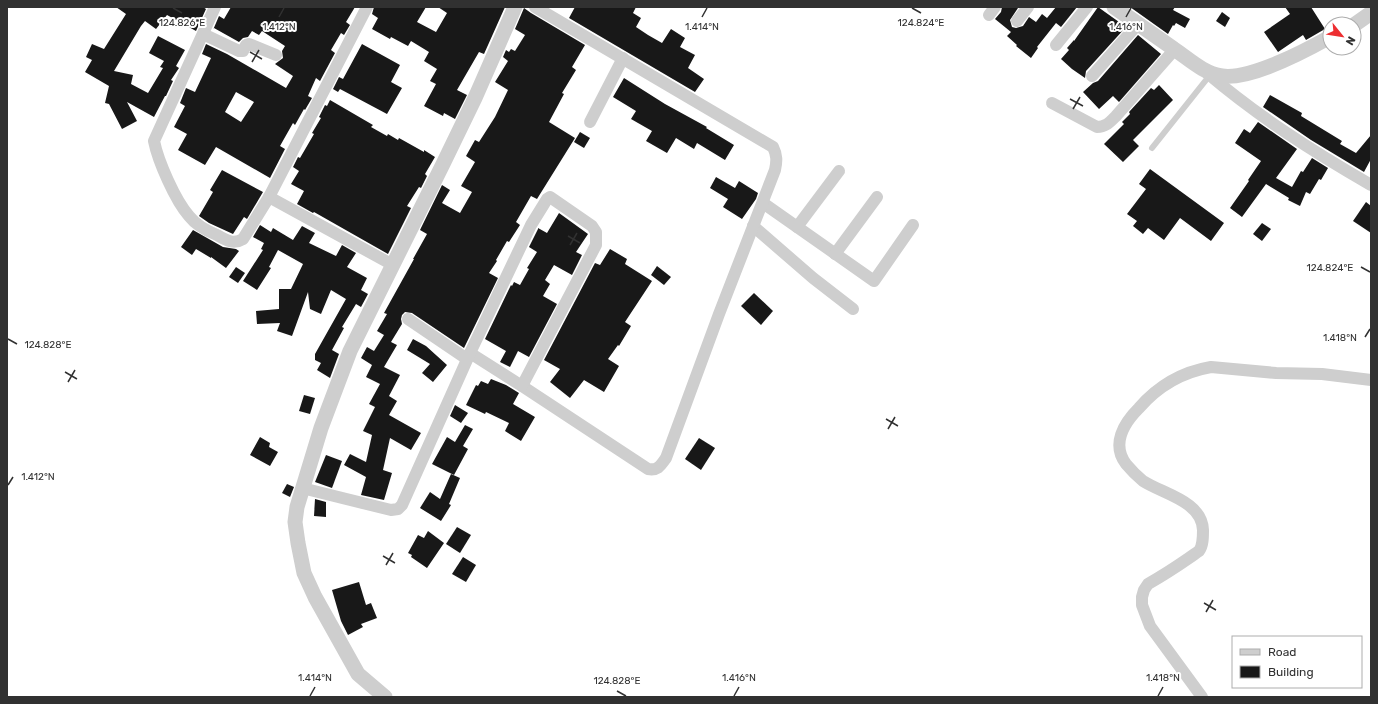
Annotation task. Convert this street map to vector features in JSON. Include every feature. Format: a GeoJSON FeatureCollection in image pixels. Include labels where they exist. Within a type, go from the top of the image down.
{"type":"FeatureCollection","features":[{"type":"Feature","properties":{"kind":"street"},"geometry":{"type":"LineString","coordinates":[[215,7],[154,141],[159,159],[179,202],[190,217],[199,225],[229,242],[238,242],[243,239],[269,197],[367,7]]}},
{"type":"Feature","properties":{"kind":"street"},"geometry":{"type":"LineString","coordinates":[[385,697],[358,674],[318,602],[304,573],[295,522],[297,507],[328,407],[350,351],[456,138],[515,7]]}},
{"type":"Feature","properties":{"kind":"street"},"geometry":{"type":"LineString","coordinates":[[408,320],[522,386],[648,469],[653,470],[660,467],[666,458],[775,170],[777,160],[776,154],[773,147],[535,7]]}},
{"type":"Feature","properties":{"kind":"street"},"geometry":{"type":"LineString","coordinates":[[1018,21],[1028,7]]}},
{"type":"Feature","properties":{"kind":"street"},"geometry":{"type":"LineString","coordinates":[[1056,45],[1087,7]]}},
{"type":"Feature","properties":{"kind":"street"},"geometry":{"type":"LineString","coordinates":[[1114,7],[1175,49],[1260,115],[1371,185]]}},
{"type":"Feature","properties":{"kind":"street"},"geometry":{"type":"LineString","coordinates":[[1362,19],[1371,13]]}},
{"type":"Feature","properties":{"kind":"street"},"geometry":{"type":"LineString","coordinates":[[1092,76],[1138,24]]}},
{"type":"Feature","properties":{"kind":"street"},"geometry":{"type":"LineString","coordinates":[[203,34],[239,51],[243,51],[248,44],[276,56]]}},
{"type":"Feature","properties":{"kind":"street"},"geometry":{"type":"LineString","coordinates":[[1207,73],[1222,76],[1241,75],[1257,71],[1322,41]]}},
{"type":"Feature","properties":{"kind":"street"},"geometry":{"type":"LineString","coordinates":[[1052,103],[1097,126],[1102,127],[1107,125],[1175,49]]}},
{"type":"Feature","properties":{"kind":"street"},"geometry":{"type":"LineString","coordinates":[[590,122],[623,58]]}},
{"type":"Feature","properties":{"kind":"street"},"geometry":{"type":"LineString","coordinates":[[797,227],[839,170]]}},
{"type":"Feature","properties":{"kind":"street"},"geometry":{"type":"LineString","coordinates":[[269,197],[393,265]]}},
{"type":"Feature","properties":{"kind":"street"},"geometry":{"type":"LineString","coordinates":[[302,488],[391,510],[398,509],[404,501],[469,356],[531,225],[547,199],[550,197],[592,226],[596,232],[596,245],[522,386]]}},
{"type":"Feature","properties":{"kind":"street"},"geometry":{"type":"LineString","coordinates":[[835,254],[877,197]]}},
{"type":"Feature","properties":{"kind":"street"},"geometry":{"type":"LineString","coordinates":[[763,203],[874,281],[913,225]]}},
{"type":"Feature","properties":{"kind":"street"},"geometry":{"type":"LineString","coordinates":[[754,226],[813,278],[853,309]]}},
{"type":"Feature","properties":{"kind":"street"},"geometry":{"type":"LineString","coordinates":[[1202,697],[1150,626],[1142,605],[1142,597],[1148,584],[1199,550],[1203,537],[1203,528],[1200,518],[1194,510],[1185,503],[1142,480],[1132,471],[1122,458],[1119,451],[1118,444],[1123,429],[1134,413],[1149,397],[1177,377],[1200,369],[1211,367],[1276,373],[1322,374],[1371,380]]}},
{"type":"Feature","properties":{"kind":"lane"},"geometry":{"type":"LineString","coordinates":[[1152,148],[1207,73]]}},
{"type":"Feature","properties":{"kind":"building"},"geometry":{"type":"Polygon","coordinates":[[[116,7],[203,7],[206,9],[196,31],[167,15],[156,29],[145,21],[141,26],[114,71],[133,75],[131,84],[148,93],[163,68],[160,67],[164,61],[149,53],[158,36],[185,50],[176,66],[179,68],[171,80],[173,81],[154,117],[127,102],[137,121],[122,129],[109,104],[105,103],[109,86],[85,72],[92,60],[86,57],[92,44],[104,49],[126,14],[116,7]]]}},
{"type":"Feature","properties":{"kind":"building"},"geometry":{"type":"Polygon","coordinates":[[[231,7],[355,7],[346,22],[350,25],[344,35],[341,33],[331,50],[335,53],[320,81],[316,78],[308,96],[312,98],[295,125],[293,123],[280,146],[285,149],[270,178],[216,147],[205,165],[178,150],[187,134],[174,127],[185,106],[180,103],[186,88],[195,92],[211,58],[202,54],[206,44],[227,54],[286,88],[293,76],[275,64],[283,58],[282,51],[285,46],[262,31],[259,35],[252,31],[248,37],[243,38],[239,42],[214,28],[213,30],[219,16],[224,19],[231,7]],[[236,92],[225,112],[241,122],[254,102],[236,92]]]}},
{"type":"Feature","properties":{"kind":"building"},"geometry":{"type":"Polygon","coordinates":[[[374,7],[426,7],[417,22],[436,32],[447,13],[438,7],[505,7],[484,54],[479,52],[457,90],[467,95],[455,119],[444,113],[443,116],[424,106],[436,84],[430,81],[437,69],[424,61],[429,52],[411,41],[408,46],[391,37],[390,39],[372,29],[378,18],[372,14],[374,7]]]}},
{"type":"Feature","properties":{"kind":"building"},"geometry":{"type":"Polygon","coordinates":[[[575,7],[636,7],[633,13],[641,18],[636,27],[648,35],[662,43],[671,29],[685,38],[680,47],[695,55],[688,68],[704,79],[695,92],[569,18],[575,7]]]}},
{"type":"Feature","properties":{"kind":"building"},"geometry":{"type":"Polygon","coordinates":[[[1002,7],[1018,8],[1010,20],[1012,27],[1016,28],[1023,26],[1029,17],[1036,22],[1042,14],[1047,18],[1056,7],[1077,7],[1061,27],[1056,23],[1037,47],[1038,48],[1031,58],[1016,46],[1017,45],[1007,36],[1011,32],[995,19],[1001,12],[1002,7]]]}},
{"type":"Feature","properties":{"kind":"building"},"geometry":{"type":"Polygon","coordinates":[[[1098,7],[1126,27],[1086,71],[1085,78],[1061,59],[1069,50],[1067,48],[1074,41],[1098,7]]]}},
{"type":"Feature","properties":{"kind":"building"},"geometry":{"type":"Polygon","coordinates":[[[1130,7],[1175,7],[1173,10],[1190,19],[1185,28],[1176,23],[1174,26],[1173,25],[1168,34],[1130,7]]]}},
{"type":"Feature","properties":{"kind":"building"},"geometry":{"type":"Polygon","coordinates":[[[1285,7],[1311,7],[1322,24],[1322,31],[1306,40],[1303,35],[1278,52],[1264,32],[1290,14],[1285,7]]]}},
{"type":"Feature","properties":{"kind":"building"},"geometry":{"type":"Polygon","coordinates":[[[524,8],[585,45],[572,67],[576,70],[562,93],[564,94],[549,122],[575,138],[537,199],[531,196],[516,222],[520,225],[509,242],[507,241],[489,273],[498,278],[464,348],[412,313],[405,312],[402,315],[402,324],[391,342],[397,345],[384,367],[400,375],[389,396],[397,401],[389,415],[421,433],[411,450],[390,438],[383,470],[392,473],[384,500],[361,495],[366,477],[344,465],[350,454],[366,462],[372,435],[363,431],[375,407],[369,404],[380,384],[366,377],[372,365],[361,358],[367,347],[374,351],[384,335],[377,331],[387,314],[384,313],[427,234],[420,230],[442,185],[450,190],[442,203],[460,213],[472,192],[461,186],[475,162],[466,156],[475,140],[479,142],[495,117],[508,90],[495,82],[508,61],[503,57],[506,50],[509,52],[511,49],[515,51],[525,35],[515,29],[524,8]]]}},
{"type":"Feature","properties":{"kind":"building"},"geometry":{"type":"Polygon","coordinates":[[[1222,12],[1230,18],[1225,27],[1216,21],[1222,12]]]}},
{"type":"Feature","properties":{"kind":"building"},"geometry":{"type":"Polygon","coordinates":[[[1138,35],[1161,54],[1119,102],[1113,96],[1099,109],[1083,92],[1093,83],[1098,81],[1138,35]]]}},
{"type":"Feature","properties":{"kind":"building"},"geometry":{"type":"Polygon","coordinates":[[[362,44],[400,65],[391,82],[402,88],[387,114],[340,89],[338,92],[333,89],[339,77],[343,79],[362,44]]]}},
{"type":"Feature","properties":{"kind":"building"},"geometry":{"type":"Polygon","coordinates":[[[624,78],[665,104],[707,127],[706,128],[734,145],[725,160],[697,143],[694,149],[676,138],[667,153],[646,141],[652,131],[631,119],[636,111],[613,97],[624,78]]]}},
{"type":"Feature","properties":{"kind":"building"},"geometry":{"type":"Polygon","coordinates":[[[1159,85],[1173,100],[1133,140],[1139,146],[1123,162],[1104,144],[1124,124],[1122,122],[1130,114],[1129,112],[1151,88],[1154,90],[1159,85]]]}},
{"type":"Feature","properties":{"kind":"building"},"geometry":{"type":"Polygon","coordinates":[[[1270,95],[1302,113],[1301,116],[1342,141],[1340,144],[1356,153],[1371,135],[1371,159],[1364,172],[1311,140],[1263,107],[1270,95]]]}},
{"type":"Feature","properties":{"kind":"building"},"geometry":{"type":"Polygon","coordinates":[[[330,100],[373,125],[371,127],[387,136],[388,134],[398,140],[399,138],[435,157],[425,174],[427,176],[421,188],[419,187],[407,206],[411,208],[388,254],[297,204],[304,191],[291,184],[299,171],[293,167],[314,134],[312,133],[321,118],[319,117],[325,105],[327,106],[330,100]]]}},
{"type":"Feature","properties":{"kind":"building"},"geometry":{"type":"Polygon","coordinates":[[[1258,122],[1297,149],[1276,178],[1292,187],[1301,171],[1303,172],[1312,158],[1328,168],[1310,194],[1306,192],[1300,206],[1288,200],[1289,198],[1266,184],[1242,217],[1230,208],[1261,161],[1235,143],[1244,129],[1250,133],[1258,122]]]}},
{"type":"Feature","properties":{"kind":"building"},"geometry":{"type":"Polygon","coordinates":[[[580,132],[590,138],[584,148],[574,142],[580,132]]]}},
{"type":"Feature","properties":{"kind":"building"},"geometry":{"type":"Polygon","coordinates":[[[1150,169],[1224,223],[1211,241],[1180,218],[1164,240],[1148,228],[1143,234],[1133,226],[1137,221],[1127,214],[1146,189],[1139,184],[1150,169]]]}},
{"type":"Feature","properties":{"kind":"building"},"geometry":{"type":"Polygon","coordinates":[[[222,170],[263,192],[247,219],[244,217],[233,234],[209,223],[199,216],[213,192],[210,190],[222,170]]]}},
{"type":"Feature","properties":{"kind":"building"},"geometry":{"type":"Polygon","coordinates":[[[716,177],[735,188],[739,181],[758,193],[756,199],[742,219],[723,207],[728,199],[710,188],[716,177]]]}},
{"type":"Feature","properties":{"kind":"building"},"geometry":{"type":"Polygon","coordinates":[[[1366,202],[1371,206],[1371,233],[1353,221],[1366,202]]]}},
{"type":"Feature","properties":{"kind":"building"},"geometry":{"type":"Polygon","coordinates":[[[559,213],[588,234],[576,252],[582,255],[572,275],[554,265],[545,280],[550,284],[543,296],[557,304],[529,357],[518,351],[510,367],[500,362],[506,351],[485,339],[511,285],[512,286],[514,282],[520,285],[529,269],[527,268],[537,252],[529,247],[538,228],[547,233],[559,213]]]}},
{"type":"Feature","properties":{"kind":"building"},"geometry":{"type":"Polygon","coordinates":[[[1262,223],[1271,229],[1262,241],[1253,234],[1262,223]]]}},
{"type":"Feature","properties":{"kind":"building"},"geometry":{"type":"Polygon","coordinates":[[[260,225],[271,232],[273,228],[293,240],[302,226],[315,233],[309,243],[336,256],[342,245],[356,253],[347,267],[367,278],[361,290],[368,294],[361,307],[356,304],[342,327],[344,328],[332,350],[339,354],[330,378],[317,370],[321,363],[315,360],[315,354],[346,299],[331,290],[321,314],[310,309],[308,292],[292,336],[277,331],[280,323],[257,324],[256,311],[279,309],[279,289],[291,289],[303,264],[278,250],[269,267],[271,268],[257,290],[243,281],[263,250],[261,249],[264,243],[253,237],[260,225]]]}},
{"type":"Feature","properties":{"kind":"building"},"geometry":{"type":"Polygon","coordinates":[[[193,230],[223,247],[236,249],[239,251],[226,268],[211,257],[196,249],[192,255],[181,247],[193,230]]]}},
{"type":"Feature","properties":{"kind":"building"},"geometry":{"type":"Polygon","coordinates":[[[610,249],[627,259],[625,264],[652,281],[625,322],[631,326],[619,346],[618,345],[608,359],[619,366],[604,392],[584,380],[570,398],[550,382],[560,369],[544,360],[595,263],[600,265],[610,249]]]}},
{"type":"Feature","properties":{"kind":"building"},"geometry":{"type":"Polygon","coordinates":[[[657,266],[671,277],[664,285],[651,275],[657,266]]]}},
{"type":"Feature","properties":{"kind":"building"},"geometry":{"type":"Polygon","coordinates":[[[236,267],[245,273],[238,283],[229,277],[236,267]]]}},
{"type":"Feature","properties":{"kind":"building"},"geometry":{"type":"Polygon","coordinates":[[[754,293],[773,311],[761,325],[741,306],[754,293]]]}},
{"type":"Feature","properties":{"kind":"building"},"geometry":{"type":"Polygon","coordinates":[[[413,339],[426,346],[447,365],[433,382],[422,373],[430,364],[407,350],[413,339]]]}},
{"type":"Feature","properties":{"kind":"building"},"geometry":{"type":"Polygon","coordinates":[[[491,379],[506,385],[519,393],[513,404],[535,417],[521,441],[505,431],[509,423],[486,412],[485,414],[466,405],[476,385],[478,386],[481,381],[488,384],[491,379]]]}},
{"type":"Feature","properties":{"kind":"building"},"geometry":{"type":"Polygon","coordinates":[[[304,395],[315,398],[310,414],[299,411],[304,395]]]}},
{"type":"Feature","properties":{"kind":"building"},"geometry":{"type":"Polygon","coordinates":[[[455,405],[468,413],[461,423],[450,416],[455,405]]]}},
{"type":"Feature","properties":{"kind":"building"},"geometry":{"type":"Polygon","coordinates":[[[465,425],[473,429],[463,446],[468,449],[454,475],[432,464],[447,437],[455,442],[465,425]]]}},
{"type":"Feature","properties":{"kind":"building"},"geometry":{"type":"Polygon","coordinates":[[[260,437],[270,443],[269,447],[278,452],[270,466],[250,455],[260,437]]]}},
{"type":"Feature","properties":{"kind":"building"},"geometry":{"type":"Polygon","coordinates":[[[699,438],[715,448],[701,470],[685,459],[699,438]]]}},
{"type":"Feature","properties":{"kind":"building"},"geometry":{"type":"Polygon","coordinates":[[[326,455],[342,461],[332,488],[315,482],[326,455]]]}},
{"type":"Feature","properties":{"kind":"building"},"geometry":{"type":"Polygon","coordinates":[[[451,474],[460,478],[449,504],[451,505],[441,521],[420,508],[430,492],[440,499],[451,474]]]}},
{"type":"Feature","properties":{"kind":"building"},"geometry":{"type":"Polygon","coordinates":[[[287,484],[294,487],[290,497],[282,493],[287,484]]]}},
{"type":"Feature","properties":{"kind":"building"},"geometry":{"type":"Polygon","coordinates":[[[315,499],[326,502],[326,517],[314,516],[315,499]]]}},
{"type":"Feature","properties":{"kind":"building"},"geometry":{"type":"Polygon","coordinates":[[[457,527],[471,535],[460,553],[446,544],[457,527]]]}},
{"type":"Feature","properties":{"kind":"building"},"geometry":{"type":"Polygon","coordinates":[[[428,531],[444,543],[427,568],[411,557],[412,555],[408,553],[418,535],[424,538],[428,531]]]}},
{"type":"Feature","properties":{"kind":"building"},"geometry":{"type":"Polygon","coordinates":[[[463,557],[476,565],[466,582],[452,574],[463,557]]]}},
{"type":"Feature","properties":{"kind":"building"},"geometry":{"type":"Polygon","coordinates":[[[359,582],[366,605],[371,603],[377,618],[361,624],[363,627],[348,635],[341,621],[332,590],[359,582]]]}}]}
